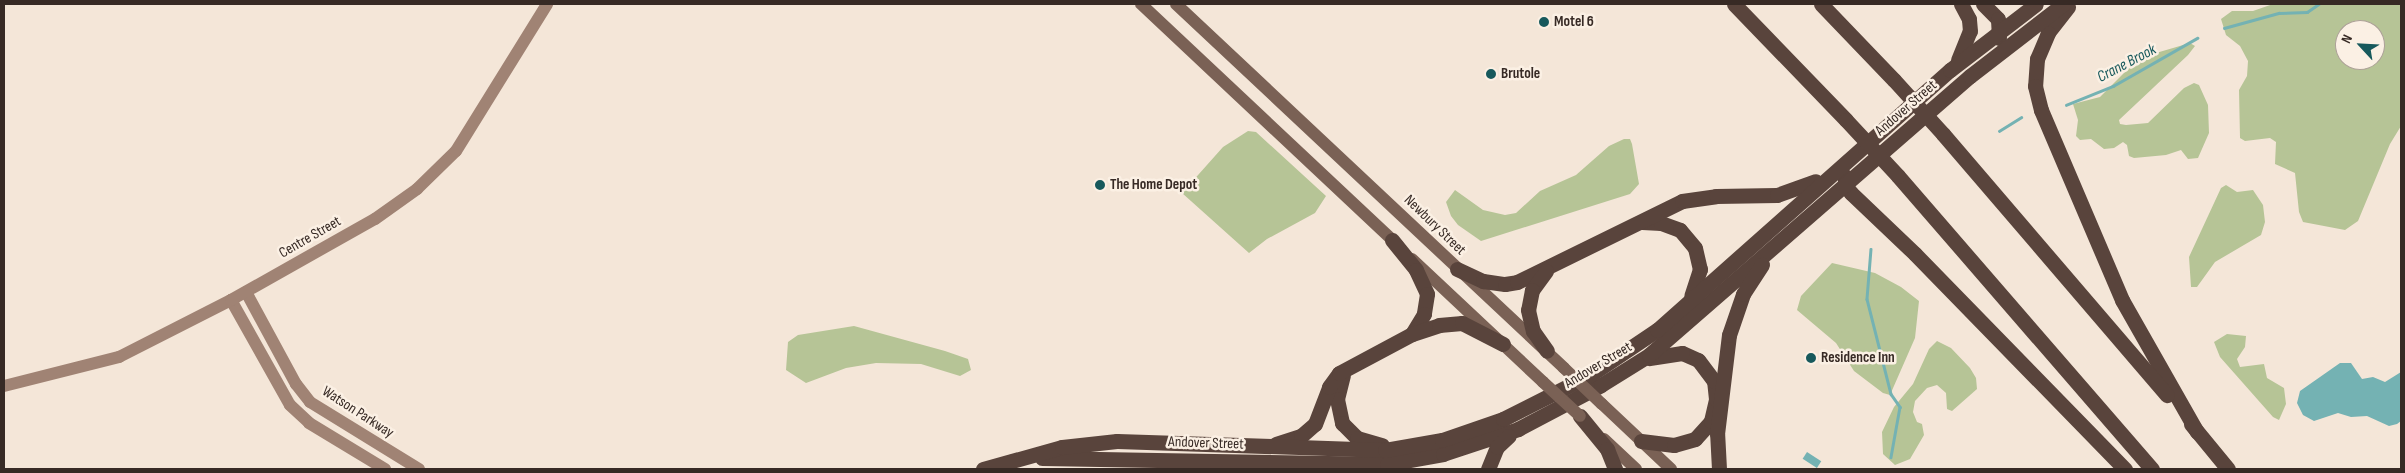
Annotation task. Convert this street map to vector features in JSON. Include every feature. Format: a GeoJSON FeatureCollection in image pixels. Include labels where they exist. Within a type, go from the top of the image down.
{"type":"FeatureCollection","features":[{"type":"Feature","properties":{"kind":"highway"},"geometry":{"type":"LineString","coordinates":[[1734,4],[1898,176],[2152,469]]}},
{"type":"Feature","properties":{"kind":"highway"},"geometry":{"type":"LineString","coordinates":[[1821,4],[1943,134],[2088,300],[2228,469]]}},
{"type":"Feature","properties":{"kind":"highway"},"geometry":{"type":"LineString","coordinates":[[1950,70],[1967,44],[1970,31],[1969,19],[1961,4]]}},
{"type":"Feature","properties":{"kind":"highway"},"geometry":{"type":"LineString","coordinates":[[1983,4],[1998,19],[2000,31],[1998,40],[1985,64]]}},
{"type":"Feature","properties":{"kind":"highway","name":"Andover Street"},"geometry":{"type":"LineString","coordinates":[[983,469],[1033,457],[1062,447],[1117,441],[1364,451],[1403,447],[1471,431],[1539,402],[1622,355],[1684,306],[1838,167],[1950,70],[2036,4]]}},
{"type":"Feature","properties":{"kind":"highway","name":"Andover Street"},"geometry":{"type":"LineString","coordinates":[[1033,457],[1339,465],[1387,464],[1425,458],[1518,429],[1629,368],[1667,341],[1985,64],[2063,4]]}},
{"type":"Feature","properties":{"kind":"highway"},"geometry":{"type":"LineString","coordinates":[[2071,4],[2048,34],[2037,59],[2036,86],[2041,110],[2122,300],[2197,432]]}},
{"type":"Feature","properties":{"kind":"highway"},"geometry":{"type":"LineString","coordinates":[[1861,147],[1848,169],[1844,185],[2125,469]]}},
{"type":"Feature","properties":{"kind":"highway"},"geometry":{"type":"LineString","coordinates":[[1457,269],[1483,281],[1505,284],[1549,268],[1692,199],[1788,193],[1838,167]]}},
{"type":"Feature","properties":{"kind":"highway"},"geometry":{"type":"LineString","coordinates":[[1642,222],[1661,223],[1680,230],[1695,248],[1700,268],[1698,280],[1684,306]]}},
{"type":"Feature","properties":{"kind":"highway"},"geometry":{"type":"LineString","coordinates":[[1719,469],[1717,434],[1733,322],[1751,282],[1788,235]]}},
{"type":"Feature","properties":{"kind":"highway"},"geometry":{"type":"LineString","coordinates":[[1392,240],[1416,270],[1427,294],[1424,314],[1412,334]]}},
{"type":"Feature","properties":{"kind":"highway"},"geometry":{"type":"LineString","coordinates":[[1547,351],[1533,331],[1528,310],[1532,290],[1549,268]]}},
{"type":"Feature","properties":{"kind":"highway"},"geometry":{"type":"LineString","coordinates":[[1256,448],[1291,440],[1308,430],[1320,416],[1333,379],[1348,367],[1412,334],[1439,325],[1462,323],[1483,331],[1503,344]]}},
{"type":"Feature","properties":{"kind":"highway"},"geometry":{"type":"LineString","coordinates":[[1629,368],[1661,354],[1682,353],[1703,364],[1715,385],[1713,416],[1700,435],[1674,445],[1641,441]]}},
{"type":"Feature","properties":{"kind":"highway"},"geometry":{"type":"LineString","coordinates":[[1348,367],[1338,388],[1342,422],[1356,438],[1368,443],[1403,447]]}},
{"type":"Feature","properties":{"kind":"highway"},"geometry":{"type":"LineString","coordinates":[[1580,416],[1606,449],[1615,469]]}},
{"type":"Feature","properties":{"kind":"highway"},"geometry":{"type":"LineString","coordinates":[[1488,469],[1497,447],[1518,429]]}},
{"type":"Feature","properties":{"kind":"highway"},"geometry":{"type":"LineString","coordinates":[[1339,465],[1360,469]]}},
{"type":"Feature","properties":{"kind":"main road","name":"Centre Street"},"geometry":{"type":"LineString","coordinates":[[4,386],[119,357],[246,292],[375,219],[436,172],[472,130],[547,4]]}},
{"type":"Feature","properties":{"kind":"main road"},"geometry":{"type":"LineString","coordinates":[[1141,4],[1636,469]]}},
{"type":"Feature","properties":{"kind":"main road","name":"Newbury Street"},"geometry":{"type":"LineString","coordinates":[[1176,4],[1671,469]]}},
{"type":"Feature","properties":{"kind":"main road","name":"Watson Parkway"},"geometry":{"type":"LineString","coordinates":[[246,292],[296,384],[310,402],[419,469]]}},
{"type":"Feature","properties":{"kind":"main road"},"geometry":{"type":"LineString","coordinates":[[231,300],[290,405],[309,423],[384,469]]}},
{"type":"Feature","properties":{"kind":"green space"},"geometry":{"type":"Polygon","coordinates":[[[2273,4],[2401,4],[2401,126],[2390,144],[2358,221],[2345,230],[2303,222],[2299,212],[2295,173],[2275,164],[2276,142],[2270,138],[2245,141],[2240,138],[2239,90],[2247,76],[2248,61],[2240,46],[2226,35],[2221,19],[2232,11],[2253,11],[2273,4]]]}},
{"type":"Feature","properties":{"kind":"green space"},"geometry":{"type":"Polygon","coordinates":[[[2190,43],[2195,46],[2188,55],[2119,120],[2120,124],[2126,125],[2148,123],[2184,88],[2194,83],[2199,85],[2208,105],[2209,133],[2198,158],[2188,159],[2181,150],[2166,155],[2134,158],[2129,156],[2127,145],[2123,142],[2114,148],[2104,149],[2091,139],[2080,140],[2076,136],[2078,120],[2073,104],[2100,97],[2139,58],[2190,43]]]}},
{"type":"Feature","properties":{"kind":"green space"},"geometry":{"type":"Polygon","coordinates":[[[1248,131],[1256,132],[1326,196],[1315,213],[1267,239],[1249,253],[1182,193],[1223,147],[1248,131]]]}},
{"type":"Feature","properties":{"kind":"green space"},"geometry":{"type":"Polygon","coordinates":[[[1624,139],[1630,139],[1632,144],[1639,184],[1630,194],[1481,241],[1458,225],[1451,216],[1446,202],[1455,190],[1483,210],[1505,215],[1516,213],[1540,191],[1576,175],[1609,146],[1624,139]]]}},
{"type":"Feature","properties":{"kind":"green space"},"geometry":{"type":"Polygon","coordinates":[[[2226,185],[2237,192],[2253,190],[2263,205],[2265,222],[2261,235],[2215,262],[2197,287],[2191,287],[2189,257],[2221,188],[2226,185]]]}},
{"type":"Feature","properties":{"kind":"green space"},"geometry":{"type":"Polygon","coordinates":[[[1832,263],[1875,273],[1901,287],[1919,301],[1915,338],[1890,395],[1883,393],[1854,371],[1836,343],[1797,310],[1801,296],[1832,263]]]}},
{"type":"Feature","properties":{"kind":"green space"},"geometry":{"type":"Polygon","coordinates":[[[854,326],[968,359],[971,370],[960,376],[921,364],[876,363],[846,368],[806,383],[786,370],[788,342],[798,335],[854,326]]]}},
{"type":"Feature","properties":{"kind":"green space"},"geometry":{"type":"Polygon","coordinates":[[[2227,334],[2246,336],[2245,347],[2237,359],[2240,367],[2264,364],[2267,378],[2284,388],[2286,404],[2279,420],[2273,417],[2220,357],[2214,342],[2227,334]]]}},
{"type":"Feature","properties":{"kind":"green space"},"geometry":{"type":"Polygon","coordinates":[[[1937,341],[1951,348],[1970,368],[1976,378],[1977,389],[1952,411],[1947,409],[1946,393],[1937,385],[1927,388],[1915,401],[1913,412],[1917,422],[1922,424],[1924,435],[1910,459],[1895,465],[1883,454],[1882,432],[1894,407],[1913,384],[1929,349],[1937,341]]]}},
{"type":"Feature","properties":{"kind":"water"},"geometry":{"type":"Polygon","coordinates":[[[2340,363],[2351,363],[2362,379],[2373,377],[2385,382],[2401,372],[2401,421],[2389,426],[2367,416],[2351,417],[2338,413],[2314,421],[2303,415],[2297,403],[2300,391],[2340,363]]]}},
{"type":"Feature","properties":{"kind":"water"},"geometry":{"type":"Polygon","coordinates":[[[1807,452],[1821,461],[1817,468],[1803,459],[1807,452]]]}},
{"type":"Feature","properties":{"kind":"waterway","name":"Crane Brook"},"geometry":{"type":"LineString","coordinates":[[2224,28],[2279,13],[2307,12],[2319,4]]}},
{"type":"Feature","properties":{"kind":"waterway","name":"Crane Brook"},"geometry":{"type":"LineString","coordinates":[[2066,105],[2113,86],[2197,38]]}},
{"type":"Feature","properties":{"kind":"waterway","name":"Crane Brook"},"geometry":{"type":"LineString","coordinates":[[1999,131],[2021,117]]}},
{"type":"Feature","properties":{"kind":"waterway","name":"Crane Brook"},"geometry":{"type":"LineString","coordinates":[[1871,249],[1867,299],[1891,394],[1900,407],[1891,457]]}},
{"type":"Feature","properties":{"kind":"place","name":"Motel 6"},"geometry":{"type":"Point","coordinates":[1544,22]}},
{"type":"Feature","properties":{"kind":"place","name":"Brutole"},"geometry":{"type":"Point","coordinates":[1491,74]}},
{"type":"Feature","properties":{"kind":"place","name":"The Home Depot"},"geometry":{"type":"Point","coordinates":[1100,185]}},
{"type":"Feature","properties":{"kind":"place","name":"Residence Inn"},"geometry":{"type":"Point","coordinates":[1811,358]}}]}
